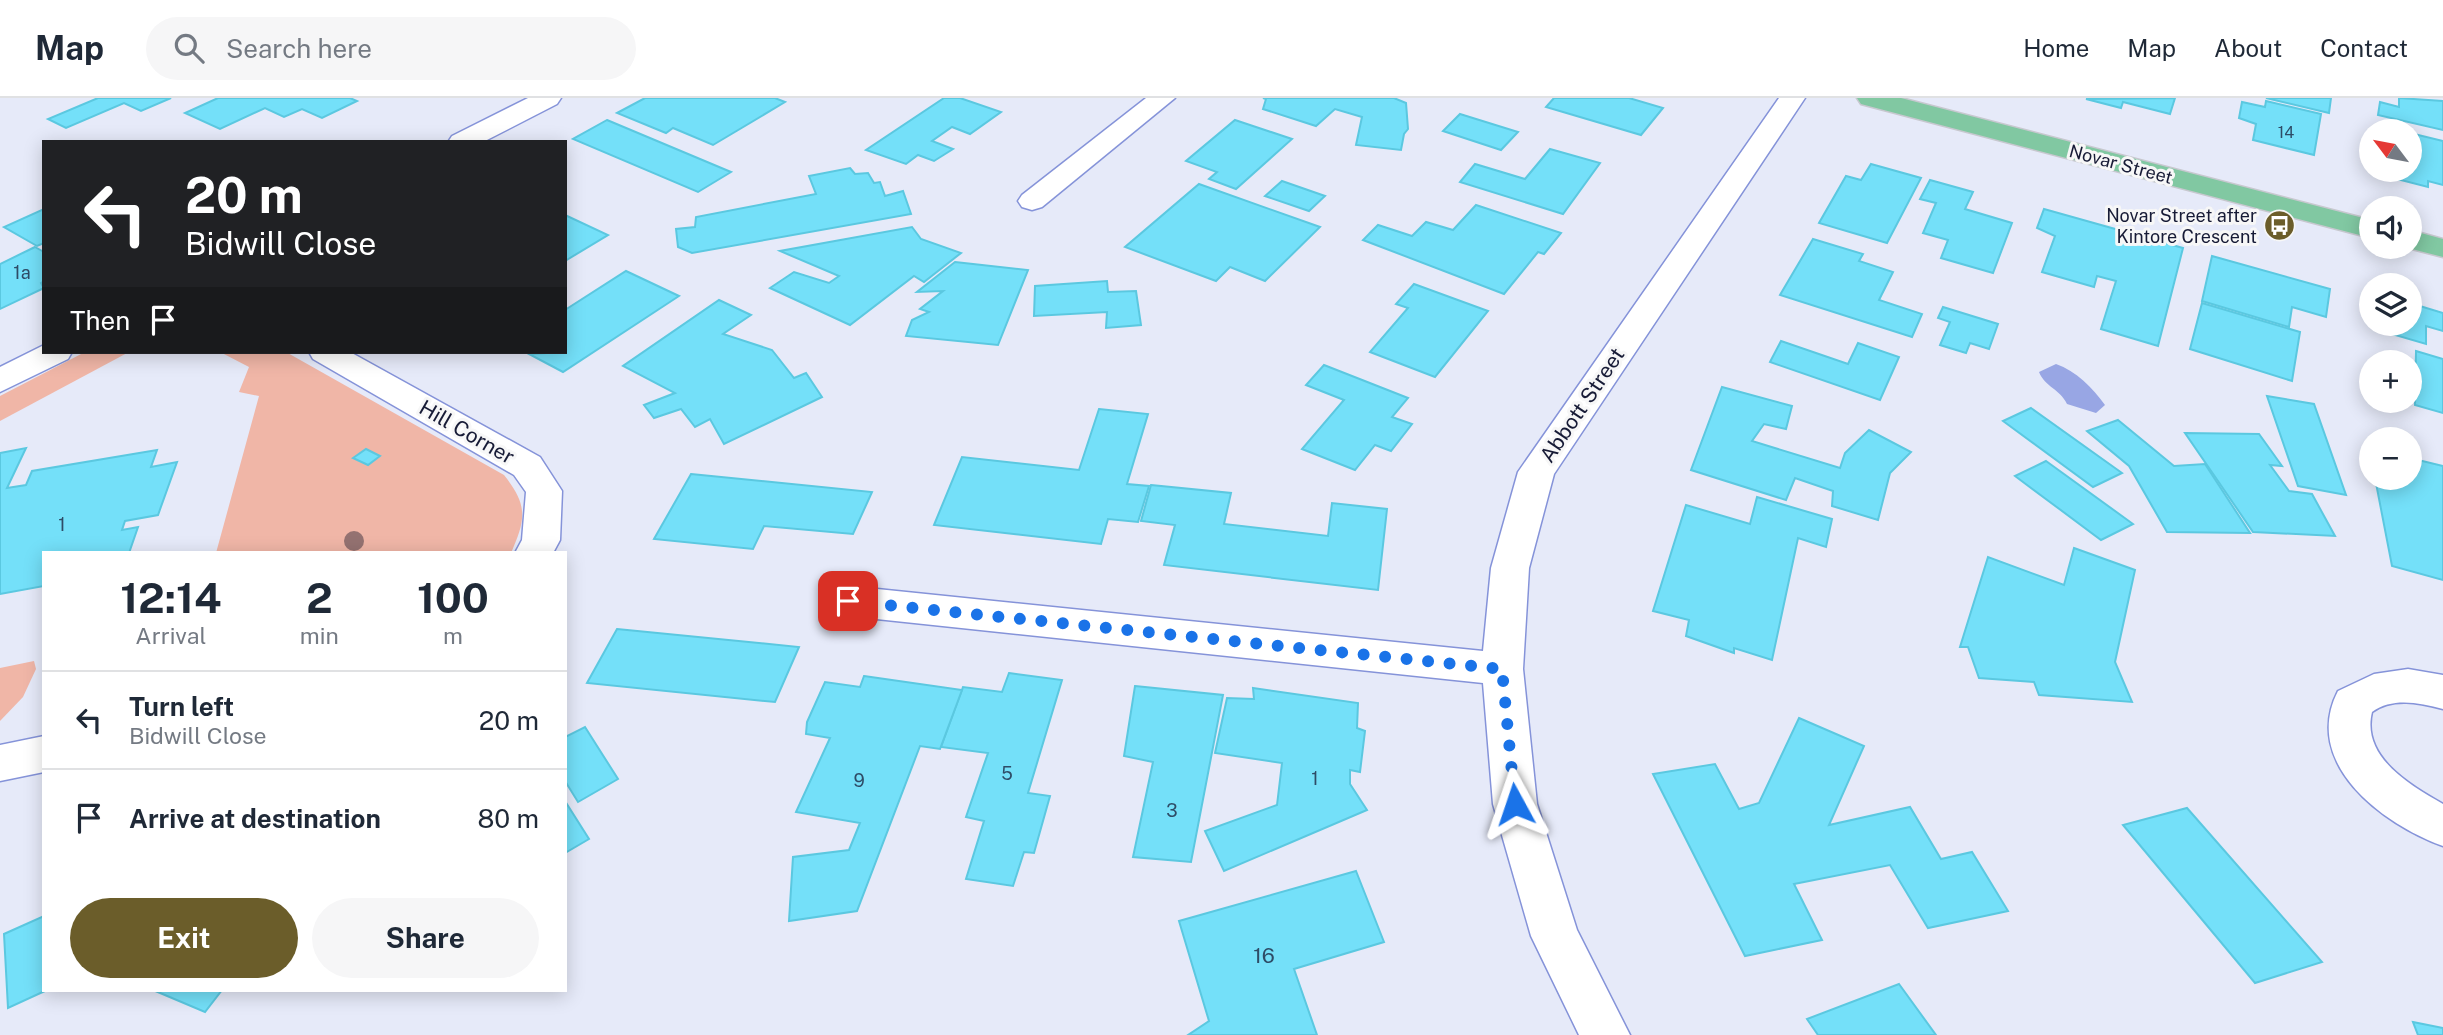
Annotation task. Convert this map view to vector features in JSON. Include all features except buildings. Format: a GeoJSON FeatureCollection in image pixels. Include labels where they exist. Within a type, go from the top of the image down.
{"type":"FeatureCollection","features":[{"type":"Feature","properties":{"kind":"main road","name":"Novar Street"},"geometry":{"type":"LineString","coordinates":[[1870,98],[2359,226]]}},
{"type":"Feature","properties":{"kind":"main road"},"geometry":{"type":"LineString","coordinates":[[2422,242],[2443,248]]}},
{"type":"Feature","properties":{"kind":"street"},"geometry":{"type":"LineString","coordinates":[[466,140],[548,98]]}},
{"type":"Feature","properties":{"kind":"street"},"geometry":{"type":"LineString","coordinates":[[1032,201],[1162,98]]}},
{"type":"Feature","properties":{"kind":"street","name":"Abbott Street"},"geometry":{"type":"LineString","coordinates":[[1605,1035],[1555,936],[1515,804],[1502,669],[1510,568],[1536,472],[1792,98]]}},
{"type":"Feature","properties":{"kind":"street"},"geometry":{"type":"LineString","coordinates":[[0,381],[52,354]]}},
{"type":"Feature","properties":{"kind":"street","name":"Hill Corner"},"geometry":{"type":"LineString","coordinates":[[329,354],[527,466],[544,491],[541,540],[535,551]]}},
{"type":"Feature","properties":{"kind":"street"},"geometry":{"type":"LineString","coordinates":[[848,601],[1502,669]]}},
{"type":"Feature","properties":{"kind":"street"},"geometry":{"type":"LineString","coordinates":[[2443,692],[2398,685],[2371,691],[2353,703],[2348,725],[2358,758],[2375,779],[2399,801],[2443,826]]}},
{"type":"Feature","properties":{"kind":"street"},"geometry":{"type":"LineString","coordinates":[[0,763],[42,754]]}},
{"type":"Feature","properties":{"kind":"shaded area"},"geometry":{"type":"Polygon","coordinates":[[[81,354],[125,354],[0,421],[0,396],[81,354]]]}},
{"type":"Feature","properties":{"kind":"shaded area"},"geometry":{"type":"Polygon","coordinates":[[[224,354],[290,354],[504,475],[517,495],[522,513],[520,531],[512,551],[217,551],[259,396],[239,392],[249,367],[224,354]]]}},
{"type":"Feature","properties":{"kind":"shaded area"},"geometry":{"type":"Polygon","coordinates":[[[34,661],[36,669],[23,697],[0,721],[0,668],[34,661]]]}},
{"type":"Feature","properties":{"kind":"water"},"geometry":{"type":"Polygon","coordinates":[[[2056,364],[2084,381],[2105,405],[2096,413],[2067,404],[2039,372],[2056,364]]]}},
{"type":"Feature","properties":{"kind":"place","name":"Novar Street after Kintore Crescent"},"geometry":{"type":"Point","coordinates":[2280,225]}},
{"type":"Feature","properties":{"kind":"route"},"geometry":{"type":"LineString","coordinates":[[848,601],[1502,669],[1515,804]]}}]}
